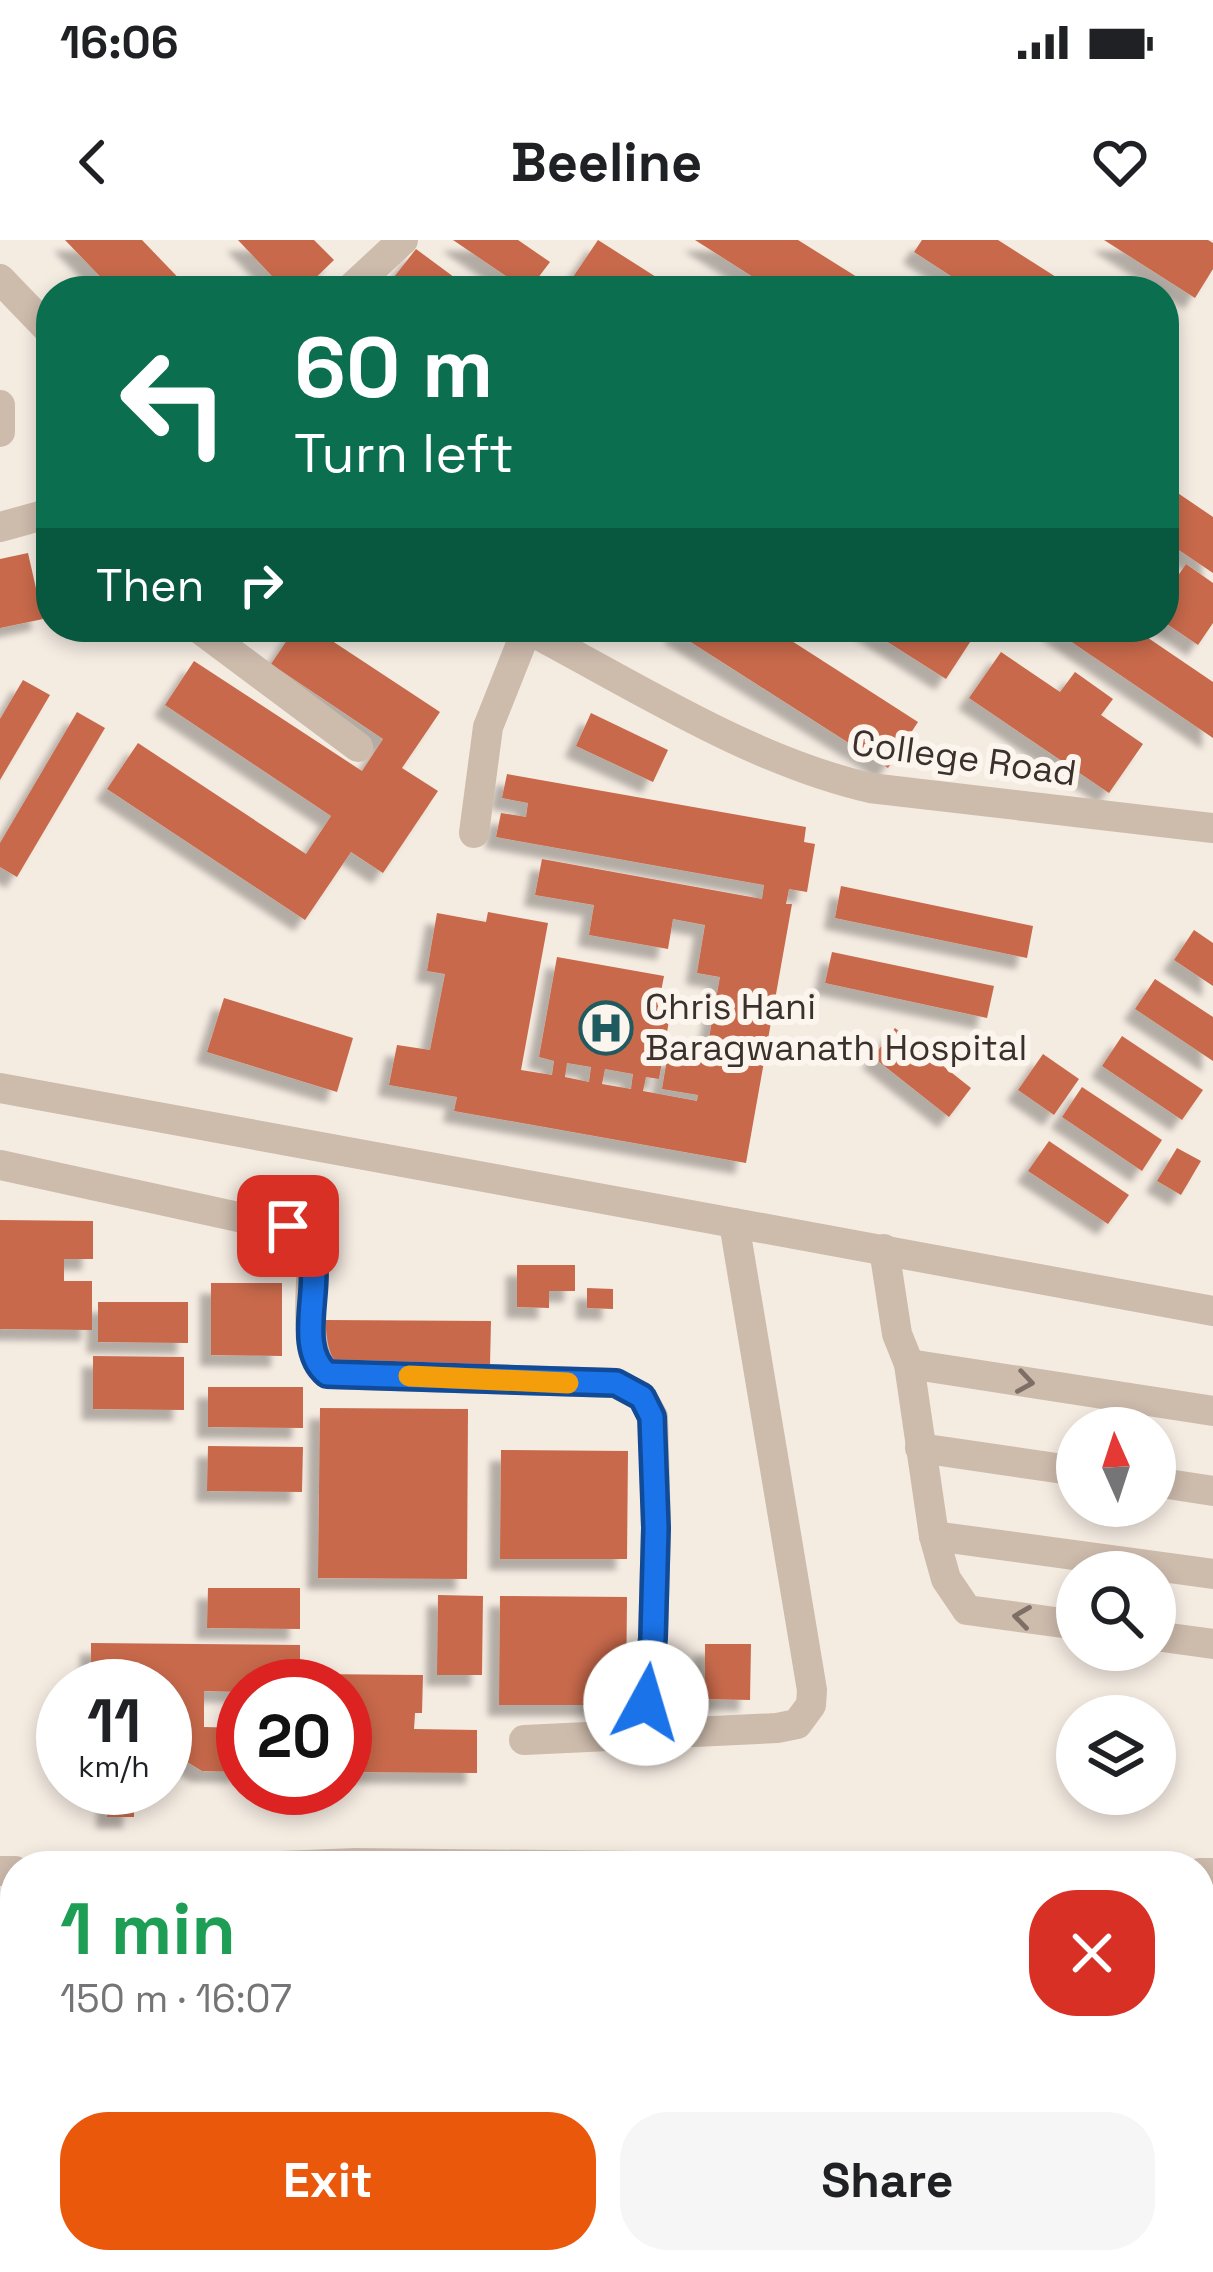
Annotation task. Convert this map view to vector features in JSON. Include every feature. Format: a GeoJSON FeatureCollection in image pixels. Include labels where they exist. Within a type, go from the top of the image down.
{"type":"FeatureCollection","features":[{"type":"Feature","properties":{"kind":"street"},"geometry":{"type":"LineString","coordinates":[[364,276],[403,240]]}},
{"type":"Feature","properties":{"kind":"street"},"geometry":{"type":"LineString","coordinates":[[0,279],[36,316]]}},
{"type":"Feature","properties":{"kind":"street"},"geometry":{"type":"LineString","coordinates":[[0,405],[0,432]]}},
{"type":"Feature","properties":{"kind":"street"},"geometry":{"type":"LineString","coordinates":[[0,527],[36,517]]}},
{"type":"Feature","properties":{"kind":"street"},"geometry":{"type":"LineString","coordinates":[[217,642],[358,747]]}},
{"type":"Feature","properties":{"kind":"street"},"geometry":{"type":"LineString","coordinates":[[474,833],[488,728],[520,642]]}},
{"type":"Feature","properties":{"kind":"street","name":"College Road"},"geometry":{"type":"LineString","coordinates":[[552,642],[766,754],[824,777],[870,788],[1213,828]]}},
{"type":"Feature","properties":{"kind":"street"},"geometry":{"type":"LineString","coordinates":[[0,1088],[1213,1311]]}},
{"type":"Feature","properties":{"kind":"street"},"geometry":{"type":"LineString","coordinates":[[0,1165],[298,1230],[313,1252],[311,1341],[318,1366],[327,1374],[616,1383],[642,1397],[652,1417],[656,1528],[653,1638],[643,1736]]}},
{"type":"Feature","properties":{"kind":"street"},"geometry":{"type":"LineString","coordinates":[[524,1741],[791,1726],[801,1721],[811,1705],[734,1223]]}},
{"type":"Feature","properties":{"kind":"street"},"geometry":{"type":"LineString","coordinates":[[884,1250],[897,1334],[909,1364],[934,1536],[946,1579],[967,1610],[1056,1622]]}},
{"type":"Feature","properties":{"kind":"street"},"geometry":{"type":"LineString","coordinates":[[909,1364],[1213,1411]]}},
{"type":"Feature","properties":{"kind":"street"},"geometry":{"type":"LineString","coordinates":[[920,1448],[1056,1468]]}},
{"type":"Feature","properties":{"kind":"street"},"geometry":{"type":"LineString","coordinates":[[1176,1485],[1213,1491]]}},
{"type":"Feature","properties":{"kind":"street"},"geometry":{"type":"LineString","coordinates":[[934,1536],[1213,1574]]}},
{"type":"Feature","properties":{"kind":"street"},"geometry":{"type":"LineString","coordinates":[[1176,1639],[1213,1644]]}},
{"type":"Feature","properties":{"kind":"building"},"geometry":{"type":"Polygon","coordinates":[[[65,240],[142,240],[177,276],[100,276],[65,240]]]}},
{"type":"Feature","properties":{"kind":"building"},"geometry":{"type":"Polygon","coordinates":[[[238,240],[314,240],[334,260],[317,276],[272,276],[238,240]]]}},
{"type":"Feature","properties":{"kind":"building"},"geometry":{"type":"Polygon","coordinates":[[[453,240],[518,240],[550,262],[539,276],[506,276],[453,240]]]}},
{"type":"Feature","properties":{"kind":"building"},"geometry":{"type":"Polygon","coordinates":[[[598,240],[654,276],[574,276],[598,240]]]}},
{"type":"Feature","properties":{"kind":"building"},"geometry":{"type":"Polygon","coordinates":[[[695,240],[798,240],[855,276],[751,276],[695,240]]]}},
{"type":"Feature","properties":{"kind":"building"},"geometry":{"type":"Polygon","coordinates":[[[922,240],[998,240],[1054,276],[951,276],[914,252],[922,240]]]}},
{"type":"Feature","properties":{"kind":"building"},"geometry":{"type":"Polygon","coordinates":[[[1104,240],[1213,243],[1213,269],[1195,298],[1179,288],[1179,276],[1160,276],[1104,240]]]}},
{"type":"Feature","properties":{"kind":"building"},"geometry":{"type":"Polygon","coordinates":[[[416,249],[453,276],[395,276],[416,249]]]}},
{"type":"Feature","properties":{"kind":"building"},"geometry":{"type":"Polygon","coordinates":[[[1179,494],[1213,517],[1213,573],[1179,550],[1179,494]]]}},
{"type":"Feature","properties":{"kind":"building"},"geometry":{"type":"Polygon","coordinates":[[[28,553],[36,588],[36,620],[0,628],[0,559],[28,553]]]}},
{"type":"Feature","properties":{"kind":"building"},"geometry":{"type":"Polygon","coordinates":[[[1186,564],[1213,583],[1213,623],[1198,645],[1179,632],[1179,574],[1186,564]]]}},
{"type":"Feature","properties":{"kind":"building"},"geometry":{"type":"Polygon","coordinates":[[[286,642],[334,642],[440,712],[402,768],[438,791],[383,873],[351,852],[305,920],[107,789],[138,743],[306,854],[331,816],[165,705],[194,661],[362,771],[383,739],[271,664],[286,642]]]}},
{"type":"Feature","properties":{"kind":"building"},"geometry":{"type":"Polygon","coordinates":[[[691,642],[793,642],[918,722],[888,768],[691,642]]]}},
{"type":"Feature","properties":{"kind":"building"},"geometry":{"type":"Polygon","coordinates":[[[888,642],[970,642],[946,679],[888,642]]]}},
{"type":"Feature","properties":{"kind":"building"},"geometry":{"type":"Polygon","coordinates":[[[1072,642],[1154,642],[1213,682],[1213,738],[1072,642]]]}},
{"type":"Feature","properties":{"kind":"building"},"geometry":{"type":"Polygon","coordinates":[[[1001,652],[1060,692],[1075,672],[1113,699],[1101,715],[1143,744],[1109,793],[969,698],[1001,652]]]}},
{"type":"Feature","properties":{"kind":"building"},"geometry":{"type":"Polygon","coordinates":[[[23,680],[50,695],[0,780],[0,719],[23,680]]]}},
{"type":"Feature","properties":{"kind":"building"},"geometry":{"type":"Polygon","coordinates":[[[77,712],[105,728],[17,877],[0,867],[0,843],[77,712]]]}},
{"type":"Feature","properties":{"kind":"building"},"geometry":{"type":"Polygon","coordinates":[[[591,713],[668,750],[653,782],[576,746],[591,713]]]}},
{"type":"Feature","properties":{"kind":"building"},"geometry":{"type":"Polygon","coordinates":[[[507,774],[806,827],[804,842],[815,844],[807,892],[789,889],[786,904],[792,904],[746,1163],[454,1111],[457,1097],[389,1085],[397,1045],[430,1050],[445,974],[427,971],[437,913],[486,922],[488,912],[548,923],[521,1070],[552,1075],[554,1061],[539,1057],[557,957],[664,976],[658,1007],[671,1009],[659,1079],[646,1077],[643,1091],[697,1101],[698,1095],[662,1089],[668,1053],[705,1060],[720,977],[697,973],[705,925],[673,919],[668,949],[589,935],[594,905],[535,895],[542,859],[762,899],[764,885],[496,837],[501,813],[526,817],[528,803],[502,798],[507,774]],[[567,1063],[565,1077],[589,1082],[591,1067],[567,1063]],[[605,1069],[602,1084],[631,1089],[633,1074],[605,1069]]]}},
{"type":"Feature","properties":{"kind":"building"},"geometry":{"type":"Polygon","coordinates":[[[841,886],[1033,926],[1027,958],[835,918],[841,886]]]}},
{"type":"Feature","properties":{"kind":"building"},"geometry":{"type":"Polygon","coordinates":[[[1194,930],[1213,943],[1213,986],[1174,960],[1194,930]]]}},
{"type":"Feature","properties":{"kind":"building"},"geometry":{"type":"Polygon","coordinates":[[[832,952],[994,986],[987,1018],[825,983],[832,952]]]}},
{"type":"Feature","properties":{"kind":"building"},"geometry":{"type":"Polygon","coordinates":[[[1155,979],[1213,1017],[1213,1061],[1135,1009],[1155,979]]]}},
{"type":"Feature","properties":{"kind":"building"},"geometry":{"type":"Polygon","coordinates":[[[224,998],[353,1038],[337,1092],[207,1052],[224,998]]]}},
{"type":"Feature","properties":{"kind":"building"},"geometry":{"type":"Polygon","coordinates":[[[895,1028],[971,1088],[949,1117],[873,1057],[895,1028]]]}},
{"type":"Feature","properties":{"kind":"building"},"geometry":{"type":"Polygon","coordinates":[[[1122,1036],[1203,1090],[1182,1120],[1102,1066],[1122,1036]]]}},
{"type":"Feature","properties":{"kind":"building"},"geometry":{"type":"Polygon","coordinates":[[[1043,1054],[1079,1079],[1054,1115],[1018,1090],[1043,1054]]]}},
{"type":"Feature","properties":{"kind":"building"},"geometry":{"type":"Polygon","coordinates":[[[1082,1087],[1162,1140],[1142,1171],[1062,1117],[1082,1087]]]}},
{"type":"Feature","properties":{"kind":"building"},"geometry":{"type":"Polygon","coordinates":[[[1049,1141],[1129,1195],[1108,1224],[1028,1171],[1049,1141]]]}},
{"type":"Feature","properties":{"kind":"building"},"geometry":{"type":"Polygon","coordinates":[[[1177,1148],[1201,1161],[1181,1195],[1157,1181],[1177,1148]]]}},
{"type":"Feature","properties":{"kind":"building"},"geometry":{"type":"Polygon","coordinates":[[[0,1220],[93,1221],[93,1259],[64,1259],[64,1281],[92,1281],[92,1330],[0,1329],[0,1220]]]}},
{"type":"Feature","properties":{"kind":"building"},"geometry":{"type":"Polygon","coordinates":[[[517,1265],[575,1265],[575,1291],[549,1291],[549,1308],[517,1307],[517,1265]]]}},
{"type":"Feature","properties":{"kind":"building"},"geometry":{"type":"Polygon","coordinates":[[[211,1283],[282,1283],[282,1356],[211,1355],[211,1283]]]}},
{"type":"Feature","properties":{"kind":"building"},"geometry":{"type":"Polygon","coordinates":[[[587,1288],[613,1289],[613,1309],[587,1308],[587,1288]]]}},
{"type":"Feature","properties":{"kind":"building"},"geometry":{"type":"Polygon","coordinates":[[[98,1302],[188,1302],[188,1343],[98,1342],[98,1302]]]}},
{"type":"Feature","properties":{"kind":"building"},"geometry":{"type":"Polygon","coordinates":[[[324,1320],[491,1321],[490,1365],[323,1363],[324,1320]]]}},
{"type":"Feature","properties":{"kind":"building"},"geometry":{"type":"Polygon","coordinates":[[[93,1356],[184,1357],[184,1410],[93,1409],[93,1356]]]}},
{"type":"Feature","properties":{"kind":"building"},"geometry":{"type":"Polygon","coordinates":[[[208,1387],[303,1387],[303,1428],[208,1427],[208,1387]]]}},
{"type":"Feature","properties":{"kind":"building"},"geometry":{"type":"Polygon","coordinates":[[[320,1408],[468,1409],[467,1579],[318,1578],[320,1408]]]}},
{"type":"Feature","properties":{"kind":"building"},"geometry":{"type":"Polygon","coordinates":[[[208,1446],[303,1447],[302,1492],[207,1491],[208,1446]]]}},
{"type":"Feature","properties":{"kind":"building"},"geometry":{"type":"Polygon","coordinates":[[[501,1450],[628,1451],[627,1559],[500,1559],[501,1450]]]}},
{"type":"Feature","properties":{"kind":"building"},"geometry":{"type":"Polygon","coordinates":[[[208,1588],[300,1588],[300,1629],[207,1628],[208,1588]]]}},
{"type":"Feature","properties":{"kind":"building"},"geometry":{"type":"Polygon","coordinates":[[[438,1595],[483,1596],[482,1675],[437,1675],[438,1595]]]}},
{"type":"Feature","properties":{"kind":"building"},"geometry":{"type":"Polygon","coordinates":[[[500,1596],[627,1597],[626,1705],[499,1705],[500,1596]]]}},
{"type":"Feature","properties":{"kind":"building"},"geometry":{"type":"Polygon","coordinates":[[[91,1643],[300,1645],[300,1659],[216,1659],[216,1691],[204,1691],[204,1727],[216,1727],[216,1771],[192,1765],[192,1659],[91,1659],[91,1643]]]}},
{"type":"Feature","properties":{"kind":"building"},"geometry":{"type":"Polygon","coordinates":[[[705,1644],[751,1644],[750,1700],[705,1699],[705,1644]]]}},
{"type":"Feature","properties":{"kind":"building"},"geometry":{"type":"Polygon","coordinates":[[[372,1675],[423,1675],[422,1713],[415,1713],[414,1729],[477,1730],[477,1773],[372,1772],[372,1675]]]}},
{"type":"Feature","properties":{"kind":"slow traffic"},"geometry":{"type":"LineString","coordinates":[[409,1376],[568,1383]]}},
{"type":"Feature","properties":{"kind":"place","name":"Chris Hani Baragwanath Hospital"},"geometry":{"type":"Point","coordinates":[606,1028]}},
{"type":"Feature","properties":{"kind":"route"},"geometry":{"type":"LineString","coordinates":[[288,1226],[307,1238],[313,1252],[311,1341],[318,1366],[327,1374],[616,1383],[634,1390],[649,1406],[656,1528],[646,1703]]}}]}
